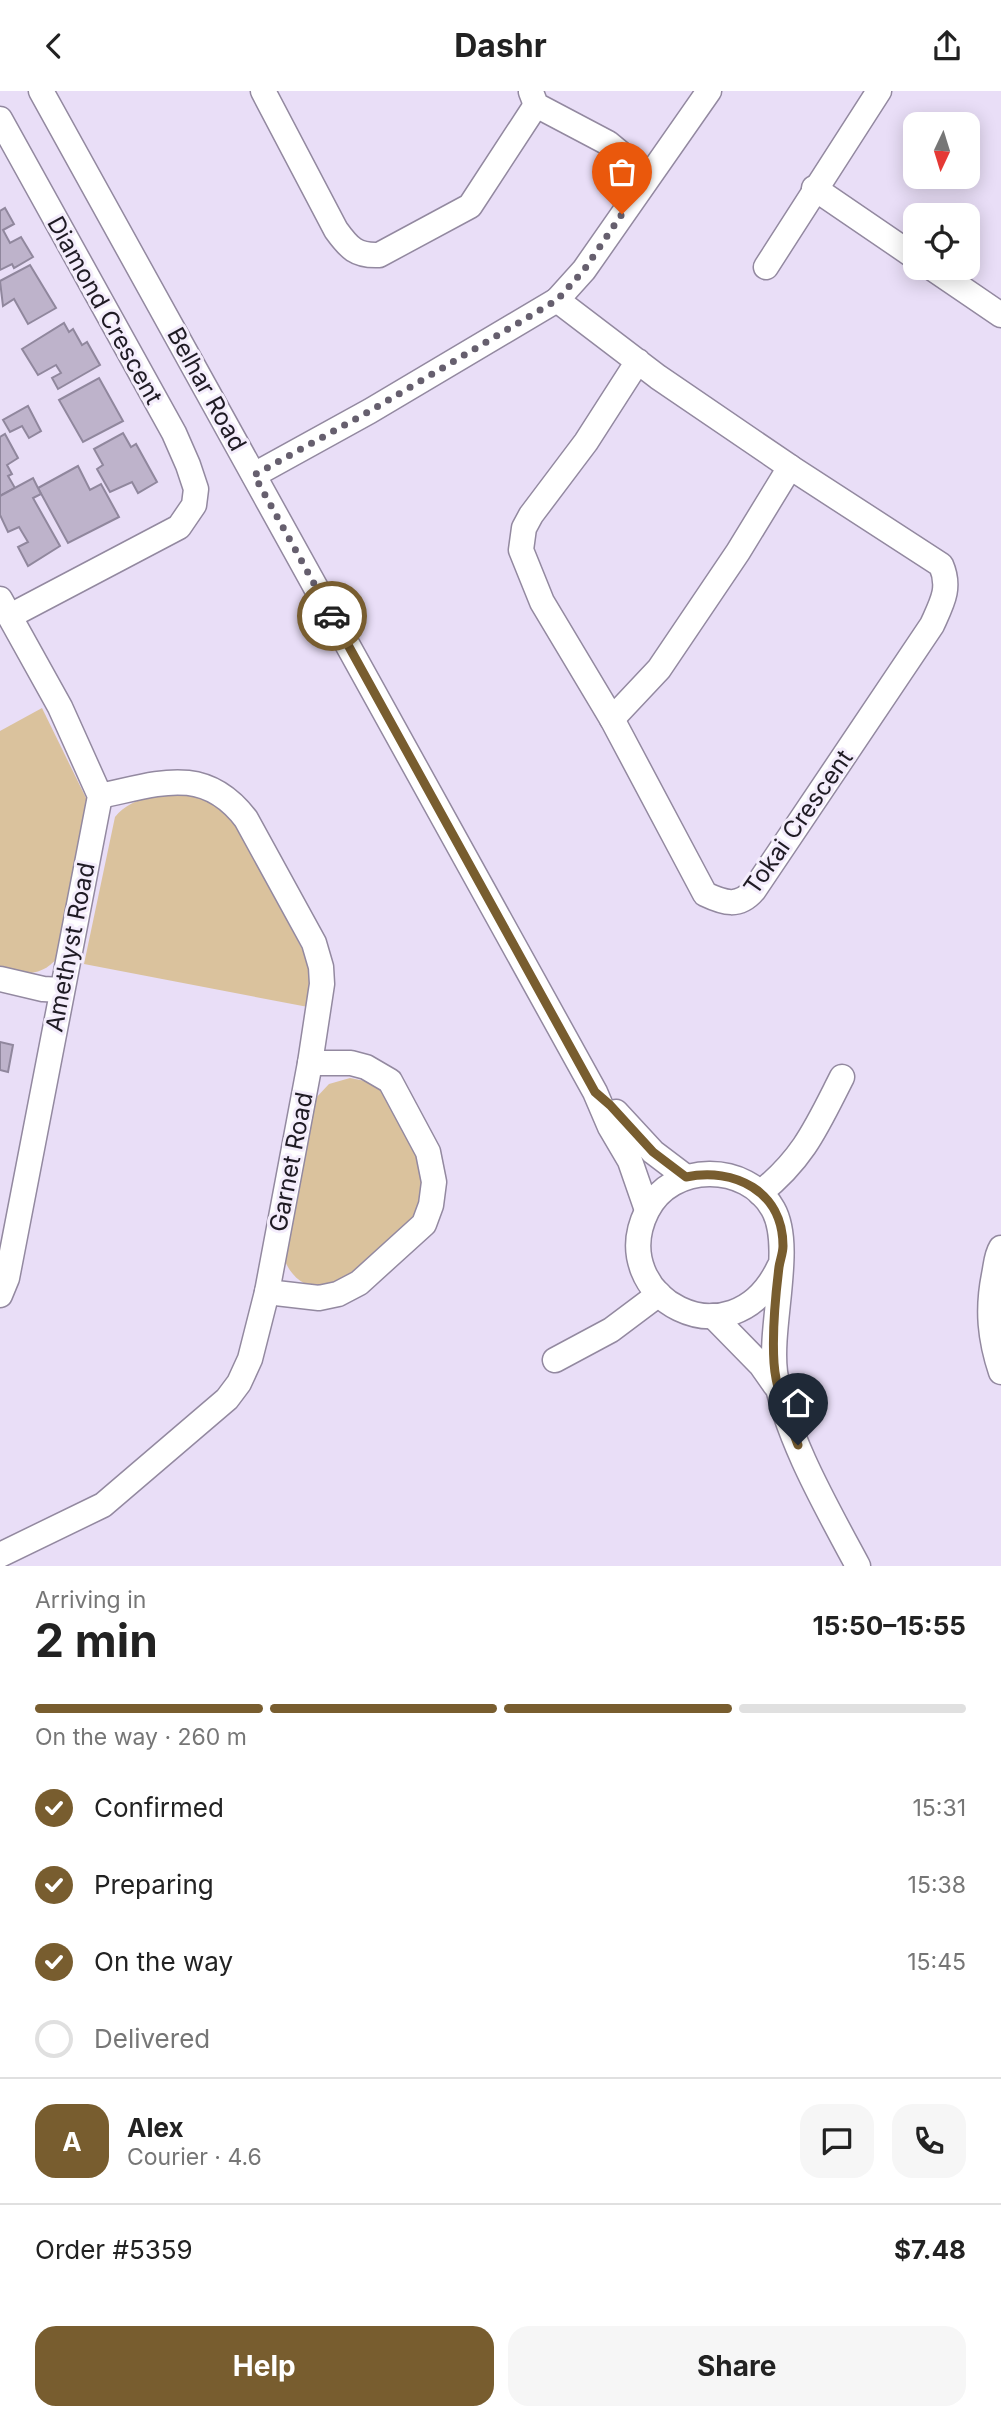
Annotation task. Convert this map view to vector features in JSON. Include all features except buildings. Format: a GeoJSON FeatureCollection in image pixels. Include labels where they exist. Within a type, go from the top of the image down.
{"type":"FeatureCollection","features":[{"type":"Feature","properties":{"kind":"street","name":"Belhar Road"},"geometry":{"type":"LineString","coordinates":[[41,91],[595,1092],[610,1127],[630,1160],[647,1210]]}},
{"type":"Feature","properties":{"kind":"street"},"geometry":{"type":"LineString","coordinates":[[262,91],[336,230],[349,249],[364,255],[379,255],[470,206],[533,98],[608,143],[648,176]]}},
{"type":"Feature","properties":{"kind":"street"},"geometry":{"type":"LineString","coordinates":[[254,475],[370,411],[557,300],[584,270],[709,91]]}},
{"type":"Feature","properties":{"kind":"street"},"geometry":{"type":"LineString","coordinates":[[766,267],[878,91]]}},
{"type":"Feature","properties":{"kind":"street","name":"Diamond Crescent"},"geometry":{"type":"LineString","coordinates":[[0,120],[174,433],[196,489],[194,505],[179,527],[5,608]]}},
{"type":"Feature","properties":{"kind":"street"},"geometry":{"type":"LineString","coordinates":[[814,188],[903,249]]}},
{"type":"Feature","properties":{"kind":"street"},"geometry":{"type":"LineString","coordinates":[[950,280],[1001,315]]}},
{"type":"Feature","properties":{"kind":"street","name":"Tokai Crescent"},"geometry":{"type":"LineString","coordinates":[[557,300],[638,361],[790,467],[941,565],[946,577],[946,596],[932,625],[747,899],[739,903],[721,902],[705,894],[612,719],[542,602],[521,550],[520,542],[531,515],[586,443],[638,361]]}},
{"type":"Feature","properties":{"kind":"street"},"geometry":{"type":"LineString","coordinates":[[612,719],[659,669],[738,552],[790,467]]}},
{"type":"Feature","properties":{"kind":"street"},"geometry":{"type":"LineString","coordinates":[[5,608],[60,707],[100,796]]}},
{"type":"Feature","properties":{"kind":"street","name":"Garnet Road"},"geometry":{"type":"LineString","coordinates":[[0,1555],[103,1505],[227,1399],[239,1383],[250,1359],[267,1292],[322,984],[319,955],[246,819],[234,803],[217,790],[195,782],[165,782],[100,796]]}},
{"type":"Feature","properties":{"kind":"street","name":"Amethyst Road"},"geometry":{"type":"LineString","coordinates":[[0,1295],[7,1278],[100,796]]}},
{"type":"Feature","properties":{"kind":"street"},"geometry":{"type":"LineString","coordinates":[[0,979],[61,990]]}},
{"type":"Feature","properties":{"kind":"street"},"geometry":{"type":"LineString","coordinates":[[267,1292],[319,1298],[338,1294],[359,1283],[424,1224],[431,1205],[434,1182],[428,1152],[390,1081],[366,1067],[351,1063],[310,1063]]}},
{"type":"Feature","properties":{"kind":"street"},"geometry":{"type":"LineString","coordinates":[[760,1193],[786,1173],[811,1139],[842,1077]]}},
{"type":"Feature","properties":{"kind":"street","name":"Belhar Road"},"geometry":{"type":"LineString","coordinates":[[595,1092],[653,1152],[686,1177]]}},
{"type":"Feature","properties":{"kind":"street"},"geometry":{"type":"LineString","coordinates":[[778,1389],[773,1342],[783,1247],[780,1227],[773,1209],[760,1193],[744,1181],[725,1174],[705,1173],[686,1177],[657,1196],[647,1210],[640,1229],[638,1249],[642,1268],[659,1294],[682,1311],[713,1316],[741,1310],[758,1300],[771,1284],[779,1266]]}},
{"type":"Feature","properties":{"kind":"street"},"geometry":{"type":"LineString","coordinates":[[1001,1248],[990,1292],[989,1316],[992,1345],[1001,1372]]}},
{"type":"Feature","properties":{"kind":"street"},"geometry":{"type":"LineString","coordinates":[[555,1360],[611,1330],[659,1294]]}},
{"type":"Feature","properties":{"kind":"street"},"geometry":{"type":"LineString","coordinates":[[713,1316],[761,1365],[778,1389],[812,1476],[858,1566]]}},
{"type":"Feature","properties":{"kind":"shaded area"},"geometry":{"type":"Polygon","coordinates":[[[42,708],[87,800],[58,957],[39,971],[17,973],[0,970],[0,731],[42,708]]]}},
{"type":"Feature","properties":{"kind":"shaded area"},"geometry":{"type":"Polygon","coordinates":[[[195,791],[229,811],[309,962],[312,970],[308,1007],[84,964],[115,817],[122,809],[141,800],[195,791]]]}},
{"type":"Feature","properties":{"kind":"shaded area"},"geometry":{"type":"Polygon","coordinates":[[[350,1078],[370,1082],[386,1094],[426,1172],[416,1216],[339,1285],[314,1287],[300,1281],[285,1261],[314,1100],[329,1084],[350,1078]]]}},
{"type":"Feature","properties":{"kind":"way so far"},"geometry":{"type":"LineString","coordinates":[[332,616],[254,475],[370,411],[557,300],[584,270],[622,214]]}},
{"type":"Feature","properties":{"kind":"route"},"geometry":{"type":"LineString","coordinates":[[332,616],[595,1092],[640,1140],[686,1177],[705,1173],[725,1174],[744,1181],[760,1193],[773,1209],[780,1227],[783,1247],[773,1342],[774,1368],[778,1389],[798,1445]]}}]}
